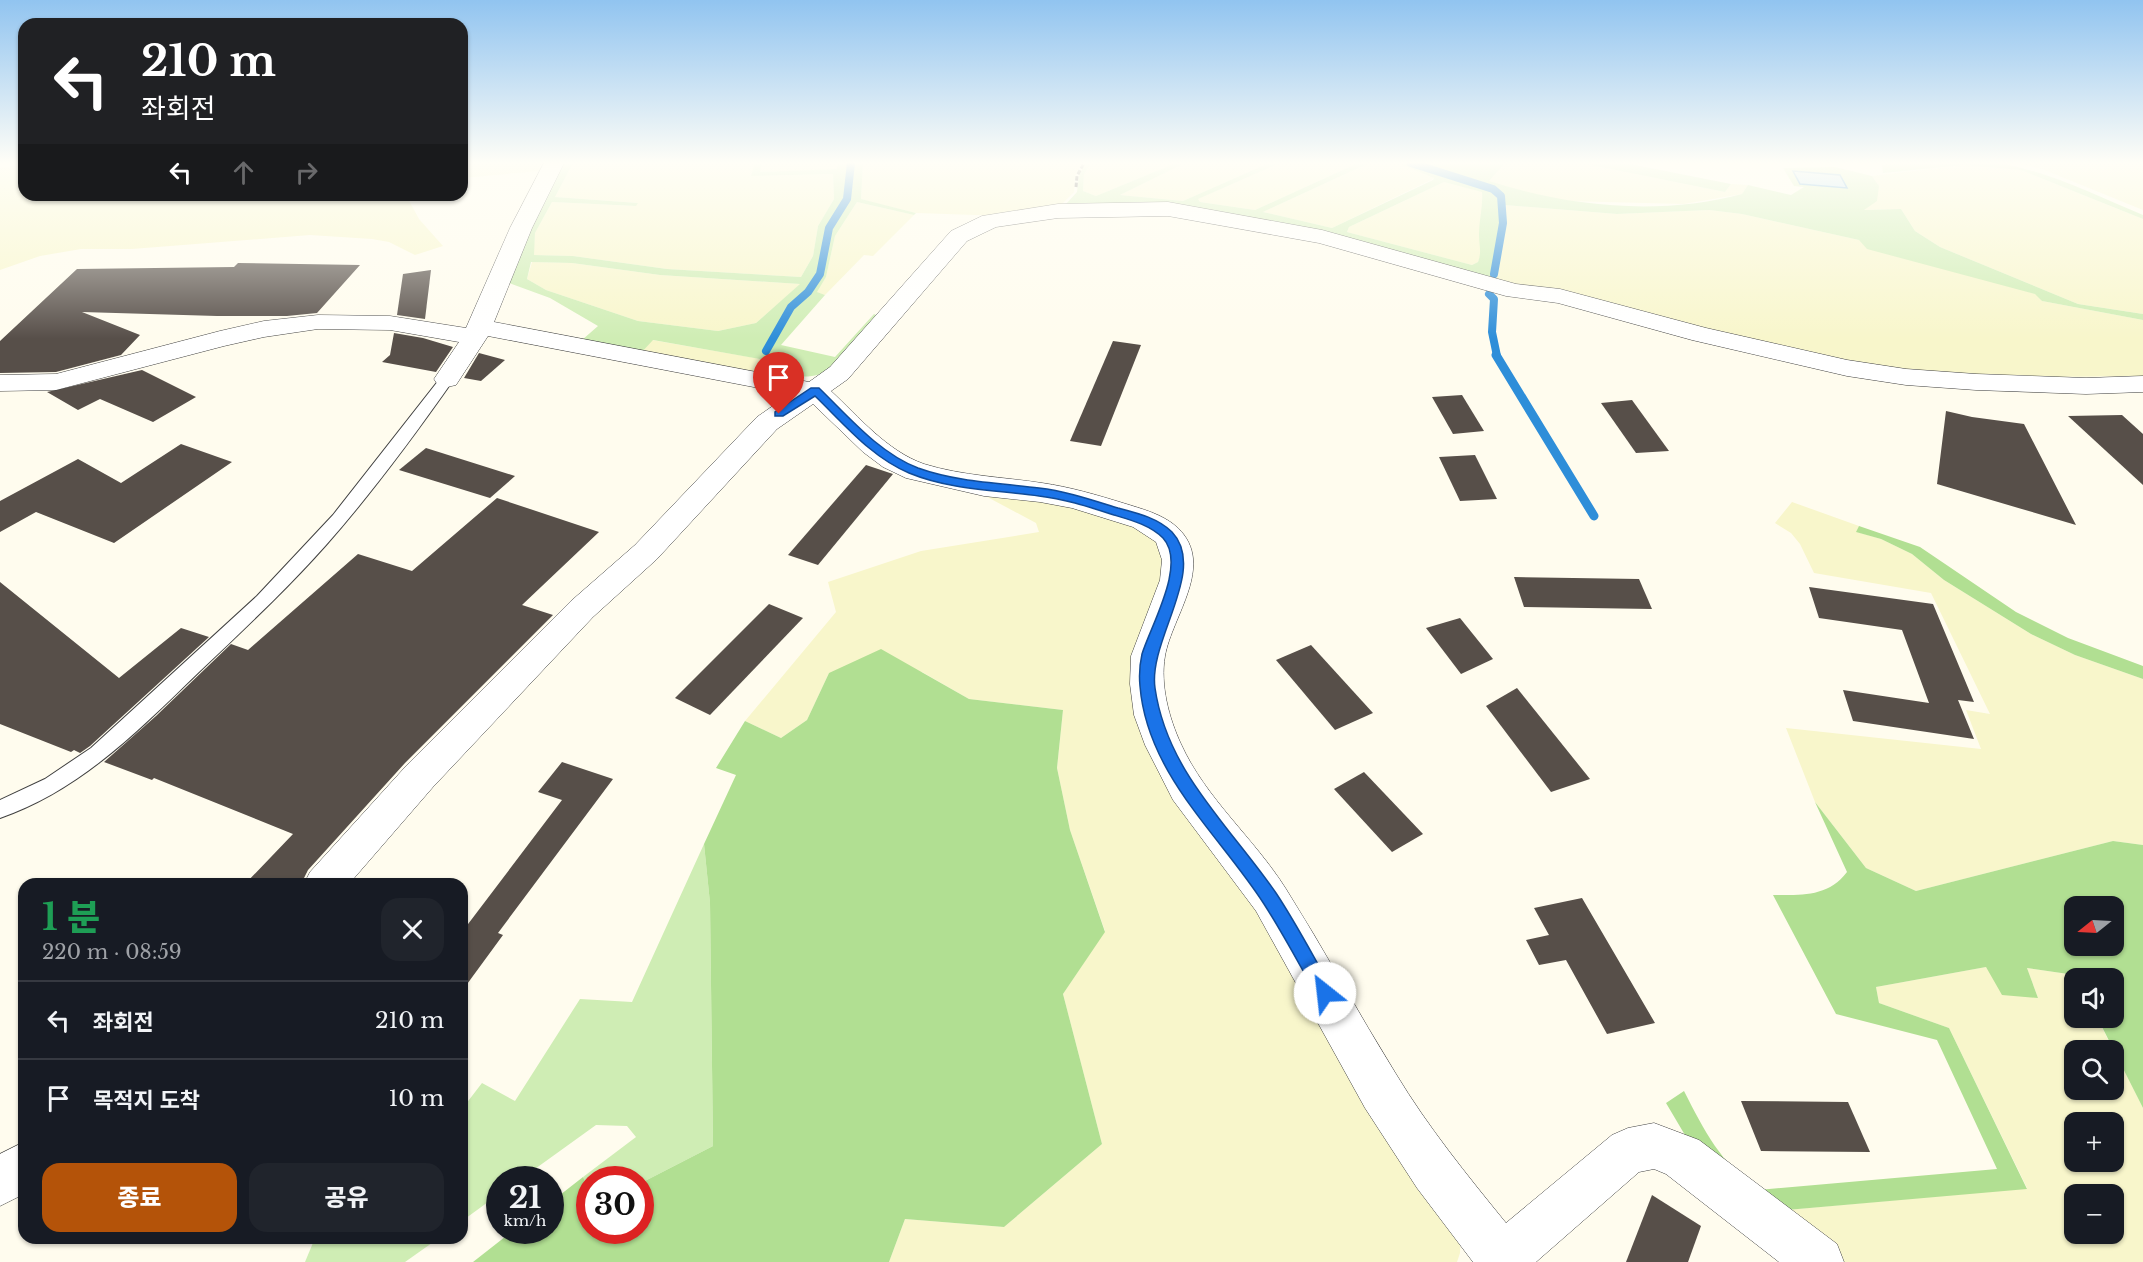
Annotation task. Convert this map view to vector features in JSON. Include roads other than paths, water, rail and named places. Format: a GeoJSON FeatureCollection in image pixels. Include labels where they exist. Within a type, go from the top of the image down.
{"type":"FeatureCollection","features":[{"type":"Feature","properties":{"kind":"street"},"geometry":{"type":"LineString","coordinates":[[447,379],[477,332],[524,222]]}},
{"type":"Feature","properties":{"kind":"street"},"geometry":{"type":"LineString","coordinates":[[329,878],[420,776],[582,609],[646,552],[767,423],[839,373],[959,236],[988,222]]}},
{"type":"Feature","properties":{"kind":"street"},"geometry":{"type":"LineString","coordinates":[[1244,222],[1322,237],[1515,291],[1560,297],[1724,340],[1846,368],[1906,376],[2015,384],[2086,386],[2143,384]]}},
{"type":"Feature","properties":{"kind":"street"},"geometry":{"type":"LineString","coordinates":[[0,383],[57,382],[220,339],[264,329],[318,322],[390,323],[477,332],[815,391],[873,446],[893,461],[916,471],[984,487],[1040,492],[1076,499],[1144,520],[1167,535],[1174,546],[1178,560],[1176,580],[1148,656],[1147,684],[1152,715],[1163,745],[1186,789],[1276,908],[1382,1092],[1434,1171],[1500,1260],[1628,1151],[1654,1146],[1682,1157],[1819,1262]]}},
{"type":"Feature","properties":{"kind":"street"},"geometry":{"type":"LineString","coordinates":[[0,1182],[18,1169]]}},
{"type":"Feature","properties":{"kind":"lane"},"geometry":{"type":"LineString","coordinates":[[0,809],[30,799],[78,771],[129,727],[248,614],[338,521],[447,379]]}},
{"type":"Feature","properties":{"kind":"waterway"},"geometry":{"type":"LineString","coordinates":[[766,351],[791,307],[808,292],[820,274],[829,228],[833,222]]}},
{"type":"Feature","properties":{"kind":"waterway"},"geometry":{"type":"LineString","coordinates":[[1494,274],[1503,222]]}},
{"type":"Feature","properties":{"kind":"waterway"},"geometry":{"type":"LineString","coordinates":[[1489,294],[1494,299],[1492,332],[1497,356]]}},
{"type":"Feature","properties":{"kind":"waterway"},"geometry":{"type":"LineString","coordinates":[[1496,355],[1594,516]]}}]}
